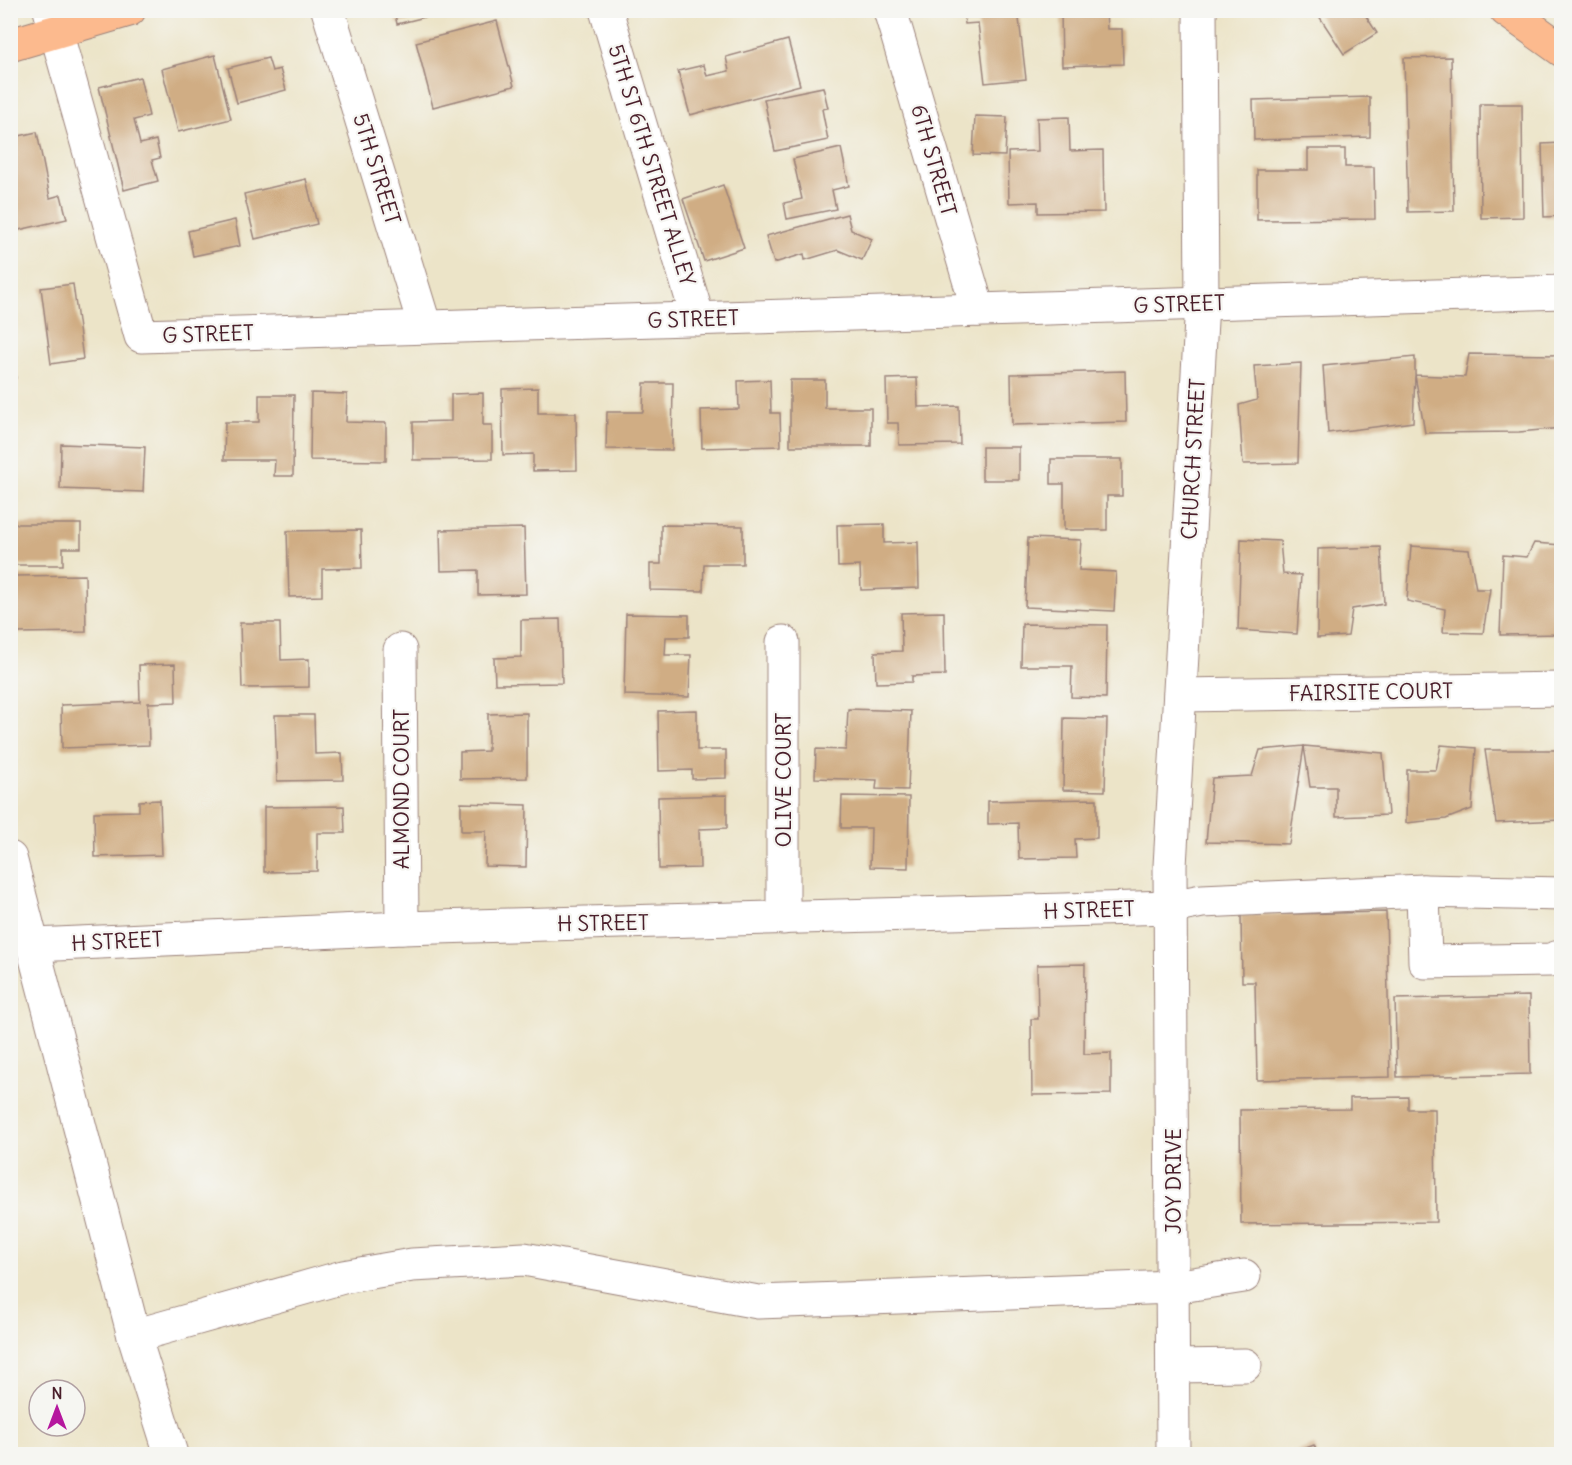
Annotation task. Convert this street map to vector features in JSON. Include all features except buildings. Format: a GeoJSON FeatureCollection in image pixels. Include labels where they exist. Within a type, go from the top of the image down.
{"type":"FeatureCollection","features":[{"type":"Feature","properties":{"kind":"main road"},"geometry":{"type":"LineString","coordinates":[[10,45],[53,21],[129,10]]}},
{"type":"Feature","properties":{"kind":"main road"},"geometry":{"type":"LineString","coordinates":[[1506,10],[1562,50]]}},
{"type":"Feature","properties":{"kind":"street","name":"5TH STREET"},"geometry":{"type":"LineString","coordinates":[[328,10],[425,327]]}},
{"type":"Feature","properties":{"kind":"street","name":"5TH ST 6TH STREET ALLEY"},"geometry":{"type":"LineString","coordinates":[[606,10],[698,319]]}},
{"type":"Feature","properties":{"kind":"street","name":"6TH STREET"},"geometry":{"type":"LineString","coordinates":[[890,10],[978,310]]}},
{"type":"Feature","properties":{"kind":"street","name":"CHURCH STREET"},"geometry":{"type":"LineString","coordinates":[[1171,907],[1170,866],[1202,303],[1200,10]]}},
{"type":"Feature","properties":{"kind":"street","name":"G STREET"},"geometry":{"type":"LineString","coordinates":[[53,21],[141,336],[1562,292]]}},
{"type":"Feature","properties":{"kind":"street","name":"OLIVE COURT"},"geometry":{"type":"LineString","coordinates":[[783,642],[783,918]]}},
{"type":"Feature","properties":{"kind":"street","name":"ALMOND COURT"},"geometry":{"type":"LineString","coordinates":[[400,650],[402,928]]}},
{"type":"Feature","properties":{"kind":"street","name":"FAIRSITE COURT"},"geometry":{"type":"LineString","coordinates":[[1180,695],[1562,689]]}},
{"type":"Feature","properties":{"kind":"street"},"geometry":{"type":"LineString","coordinates":[[10,858],[35,945],[134,1336],[171,1455]]}},
{"type":"Feature","properties":{"kind":"street","name":"H STREET"},"geometry":{"type":"LineString","coordinates":[[35,945],[402,928],[1171,907],[1202,902],[1423,891],[1562,894]]}},
{"type":"Feature","properties":{"kind":"street"},"geometry":{"type":"LineString","coordinates":[[1423,891],[1425,962],[1550,960],[1562,956]]}},
{"type":"Feature","properties":{"kind":"street","name":"JOY DRIVE"},"geometry":{"type":"LineString","coordinates":[[1171,907],[1173,1455]]}},
{"type":"Feature","properties":{"kind":"street"},"geometry":{"type":"LineString","coordinates":[[134,1336],[343,1277],[411,1264],[524,1259],[758,1302],[1174,1287],[1244,1276]]}},
{"type":"Feature","properties":{"kind":"street"},"geometry":{"type":"LineString","coordinates":[[1174,1366],[1245,1365]]}}]}
